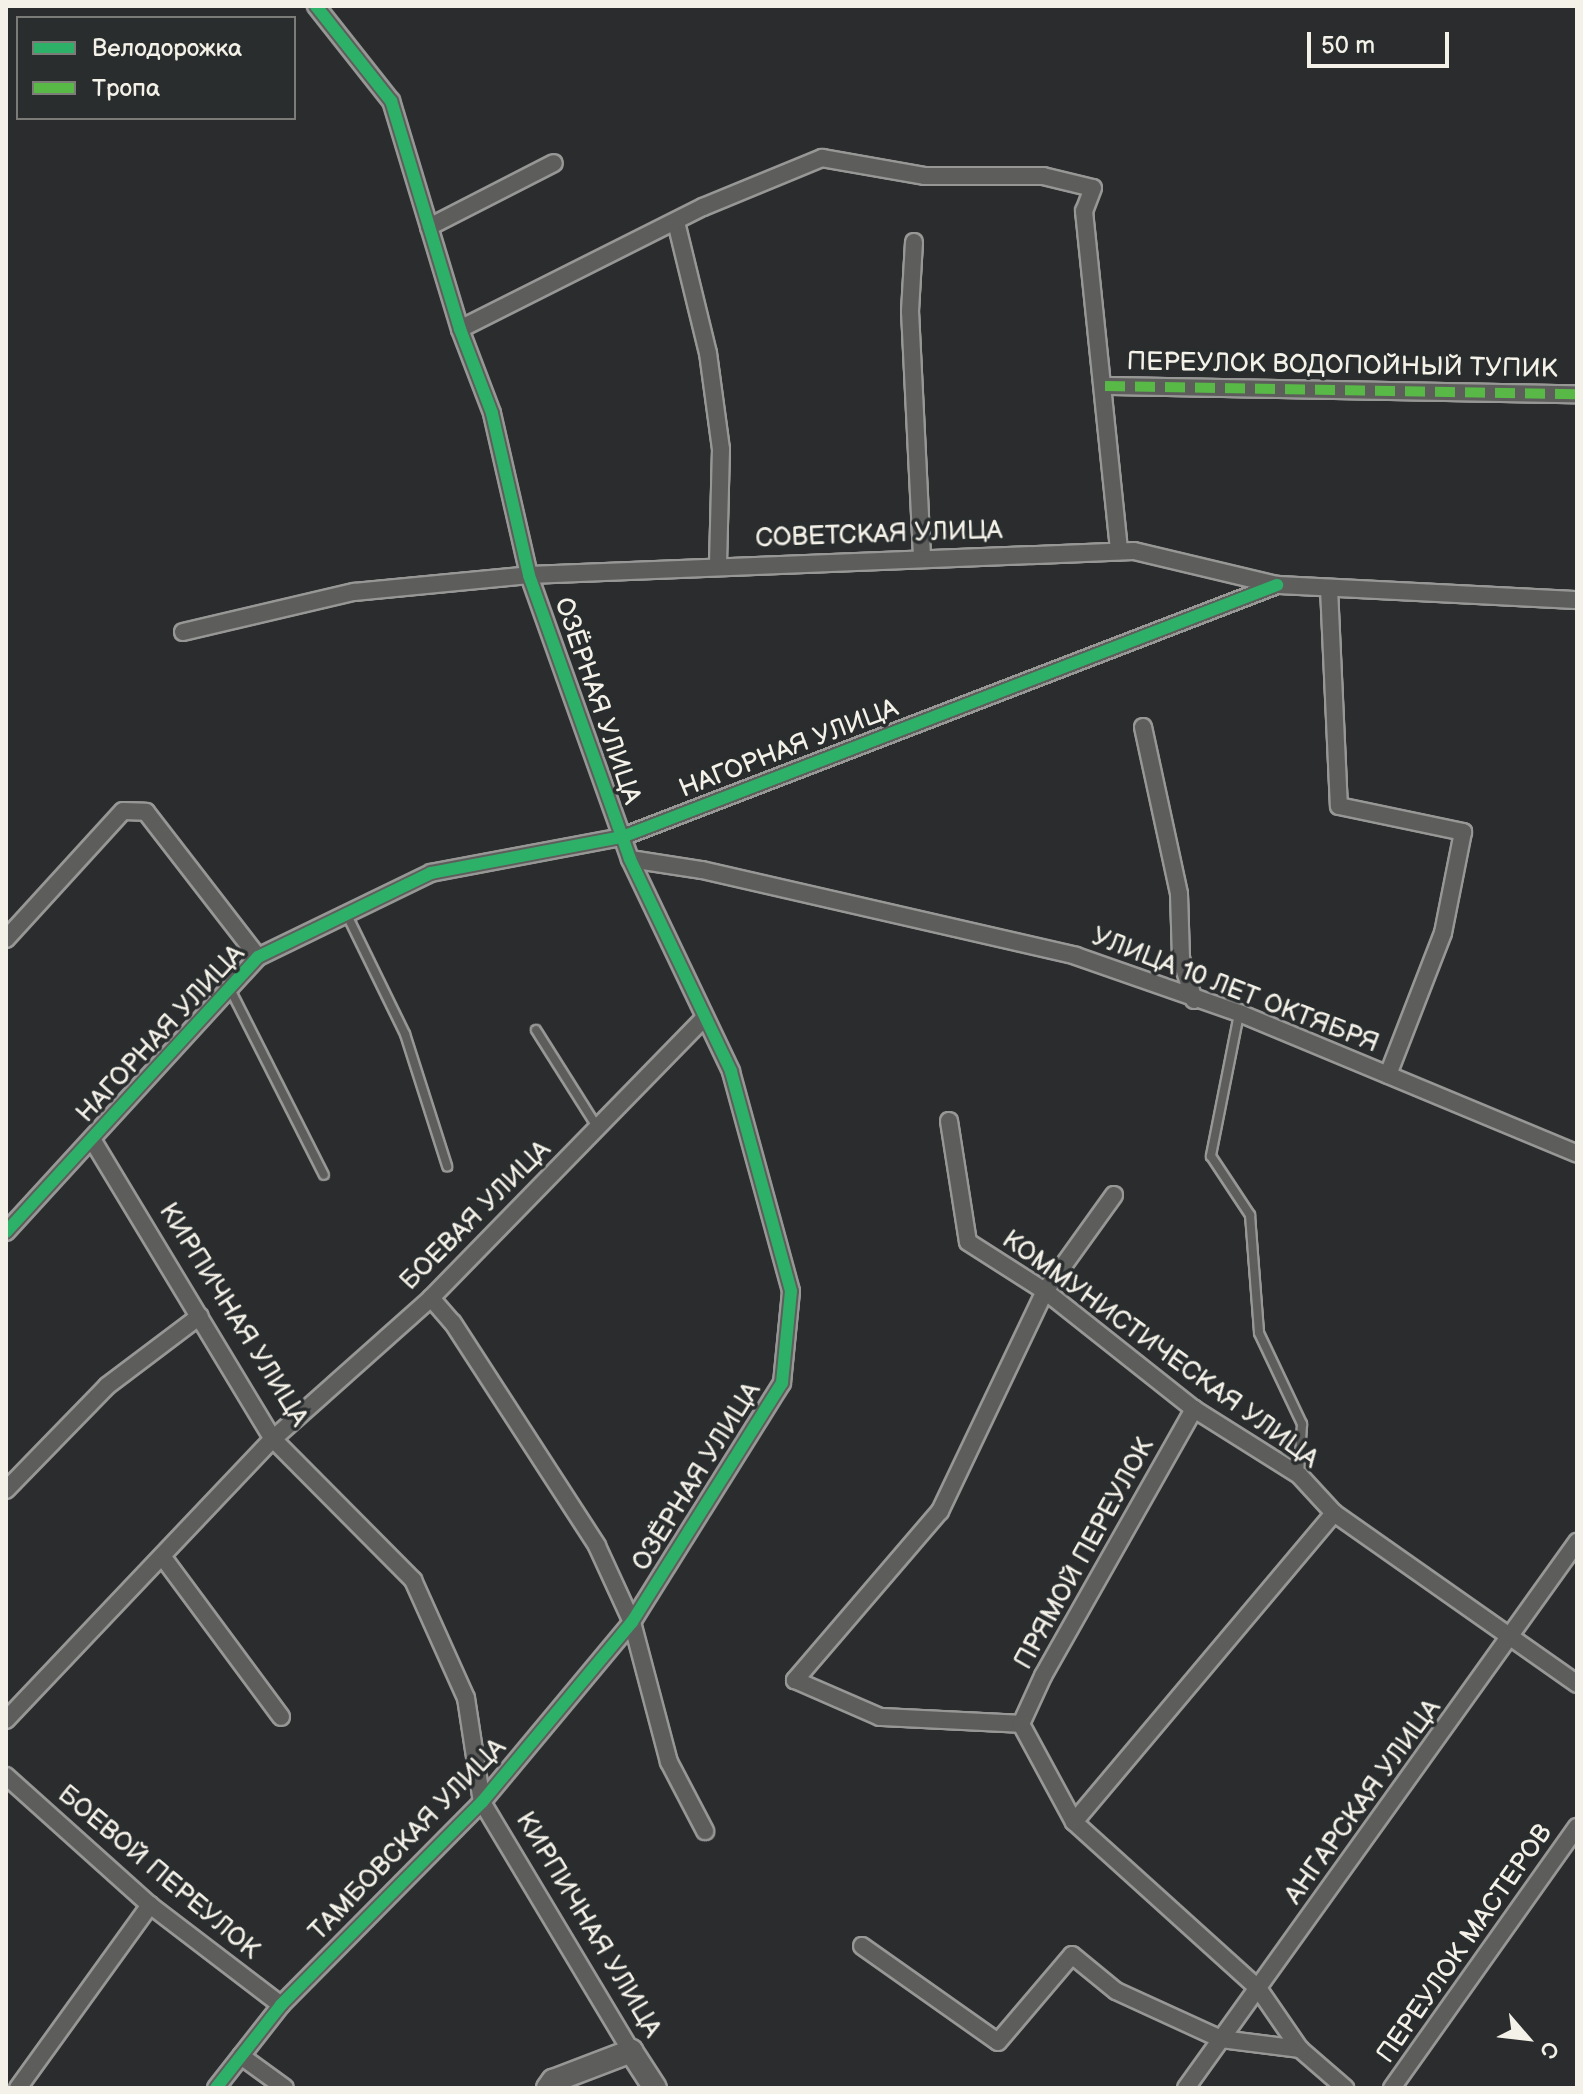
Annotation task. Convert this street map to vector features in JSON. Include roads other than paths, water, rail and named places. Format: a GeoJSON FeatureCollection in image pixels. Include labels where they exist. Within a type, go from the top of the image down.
{"type":"FeatureCollection","features":[{"type":"Feature","properties":{"kind":"street","name":"ОЗЁРНАЯ УЛИЦА"},"geometry":{"type":"LineString","coordinates":[[316,6],[391,101],[460,329],[492,413],[529,575],[630,859],[731,1071],[791,1291],[782,1383],[632,1622]]}},
{"type":"Feature","properties":{"kind":"street"},"geometry":{"type":"LineString","coordinates":[[460,329],[676,222],[822,158],[925,176],[1043,176],[1093,188],[1084,211],[1105,386],[1119,551]]}},
{"type":"Feature","properties":{"kind":"street"},"geometry":{"type":"LineString","coordinates":[[429,227],[554,163]]}},
{"type":"Feature","properties":{"kind":"street"},"geometry":{"type":"LineString","coordinates":[[676,222],[708,353],[721,449],[718,564]]}},
{"type":"Feature","properties":{"kind":"street"},"geometry":{"type":"LineString","coordinates":[[914,242],[910,311],[922,558]]}},
{"type":"Feature","properties":{"kind":"street","name":"ПЕРЕУЛОК ВОДОПОЙНЫЙ ТУПИК"},"geometry":{"type":"LineString","coordinates":[[1105,386],[1577,394]]}},
{"type":"Feature","properties":{"kind":"street","name":"СОВЕТСКАЯ УЛИЦА"},"geometry":{"type":"LineString","coordinates":[[183,632],[354,592],[529,575],[718,564],[1119,551],[1277,585],[1577,600]]}},
{"type":"Feature","properties":{"kind":"street","name":"НАГОРНАЯ УЛИЦА"},"geometry":{"type":"LineString","coordinates":[[6,1232],[93,1141],[258,957],[431,873],[622,837],[1277,585]]}},
{"type":"Feature","properties":{"kind":"street"},"geometry":{"type":"LineString","coordinates":[[1329,588],[1339,806],[1463,832],[1443,933],[1388,1075]]}},
{"type":"Feature","properties":{"kind":"street"},"geometry":{"type":"LineString","coordinates":[[1143,727],[1179,894],[1181,958],[1194,1000]]}},
{"type":"Feature","properties":{"kind":"street"},"geometry":{"type":"LineString","coordinates":[[6,939],[123,811],[146,812],[258,957]]}},
{"type":"Feature","properties":{"kind":"street","name":"УЛИЦА 10 ЛЕТ ОКТЯБРЯ"},"geometry":{"type":"LineString","coordinates":[[630,859],[702,870],[1076,956],[1194,1000],[1239,1013],[1577,1154]]}},
{"type":"Feature","properties":{"kind":"street","name":"БОЕВАЯ УЛИЦА"},"geometry":{"type":"LineString","coordinates":[[6,1720],[273,1439],[431,1298],[705,1017]]}},
{"type":"Feature","properties":{"kind":"street","name":"КОММУНИСТИЧЕСКАЯ УЛИЦА"},"geometry":{"type":"LineString","coordinates":[[949,1121],[968,1242],[1045,1291],[1194,1409],[1299,1475],[1334,1513],[1577,1684]]}},
{"type":"Feature","properties":{"kind":"street","name":"КИРПИЧНАЯ УЛИЦА"},"geometry":{"type":"LineString","coordinates":[[93,1141],[273,1439],[413,1580],[466,1698],[482,1802],[655,2088]]}},
{"type":"Feature","properties":{"kind":"street"},"geometry":{"type":"LineString","coordinates":[[1114,1195],[1045,1291],[940,1511],[795,1680],[880,1717],[1021,1724],[1074,1822],[1258,1988],[1300,2049],[1345,2088]]}},
{"type":"Feature","properties":{"kind":"street"},"geometry":{"type":"LineString","coordinates":[[431,1298],[462,1336],[589,1533],[632,1622],[669,1762],[705,1831]]}},
{"type":"Feature","properties":{"kind":"street"},"geometry":{"type":"LineString","coordinates":[[6,1490],[107,1386],[200,1316]]}},
{"type":"Feature","properties":{"kind":"street","name":"ПРЯМОЙ ПЕРЕУЛОК"},"geometry":{"type":"LineString","coordinates":[[1021,1724],[1043,1676],[1194,1409]]}},
{"type":"Feature","properties":{"kind":"street"},"geometry":{"type":"LineString","coordinates":[[1074,1822],[1334,1513]]}},
{"type":"Feature","properties":{"kind":"street","name":"АНГАРСКАЯ УЛИЦА"},"geometry":{"type":"LineString","coordinates":[[1186,2088],[1512,1639],[1577,1542]]}},
{"type":"Feature","properties":{"kind":"street"},"geometry":{"type":"LineString","coordinates":[[162,1556],[281,1717]]}},
{"type":"Feature","properties":{"kind":"street","name":"ТАМБОВСКАЯ УЛИЦА"},"geometry":{"type":"LineString","coordinates":[[216,2088],[281,2005],[482,1802],[632,1622]]}},
{"type":"Feature","properties":{"kind":"street","name":"БОЕВОЙ ПЕРЕУЛОК"},"geometry":{"type":"LineString","coordinates":[[6,1776],[150,1905],[281,2005]]}},
{"type":"Feature","properties":{"kind":"street","name":"ПЕРЕУЛОК МАСТЕРОВ"},"geometry":{"type":"LineString","coordinates":[[1392,2088],[1577,1827]]}},
{"type":"Feature","properties":{"kind":"street"},"geometry":{"type":"LineString","coordinates":[[18,2088],[150,1905]]}},
{"type":"Feature","properties":{"kind":"street"},"geometry":{"type":"LineString","coordinates":[[862,1946],[998,2042],[1072,1955],[1116,1991],[1221,2039],[1300,2049]]}},
{"type":"Feature","properties":{"kind":"street"},"geometry":{"type":"LineString","coordinates":[[548,2088],[553,2081],[631,2051]]}},
{"type":"Feature","properties":{"kind":"street"},"geometry":{"type":"LineString","coordinates":[[241,2056],[285,2088]]}},
{"type":"Feature","properties":{"kind":"lane"},"geometry":{"type":"LineString","coordinates":[[346,914],[405,1034],[447,1166]]}},
{"type":"Feature","properties":{"kind":"lane"},"geometry":{"type":"LineString","coordinates":[[230,989],[324,1175]]}},
{"type":"Feature","properties":{"kind":"lane"},"geometry":{"type":"LineString","coordinates":[[1239,1013],[1211,1156],[1250,1215],[1259,1333],[1302,1424],[1299,1475]]}},
{"type":"Feature","properties":{"kind":"lane"},"geometry":{"type":"LineString","coordinates":[[536,1030],[597,1128]]}}]}
